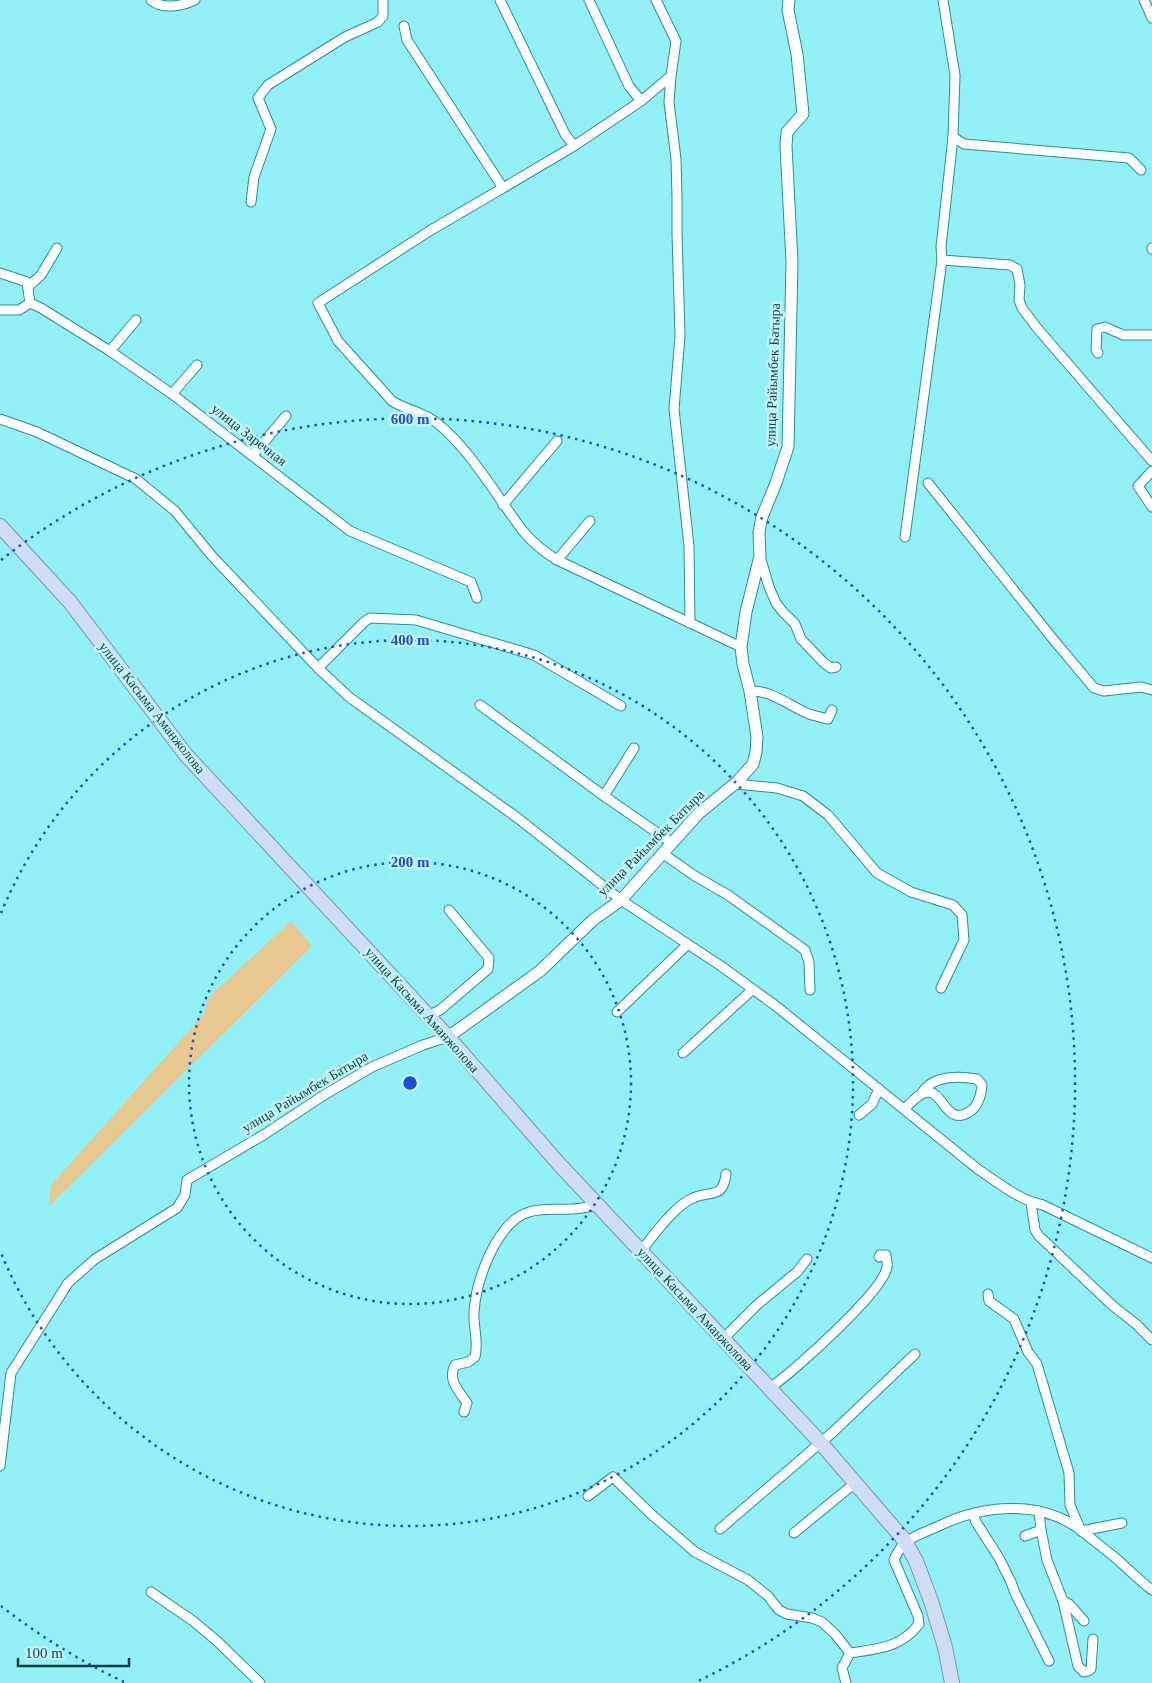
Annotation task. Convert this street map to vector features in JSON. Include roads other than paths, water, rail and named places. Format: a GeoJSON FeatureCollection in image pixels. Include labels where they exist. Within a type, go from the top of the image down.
{"type":"FeatureCollection","features":[{"type":"Feature","properties":{"kind":"main road","name":"улица Касыма Аманжолова"},"geometry":{"type":"LineString","coordinates":[[0,526],[70,602],[186,755],[448,1037],[559,1164],[820,1442],[905,1541],[916,1561],[931,1602],[945,1647],[952,1683]]}},
{"type":"Feature","properties":{"kind":"street"},"geometry":{"type":"LineString","coordinates":[[151,0],[170,6],[182,6],[195,0]]}},
{"type":"Feature","properties":{"kind":"street"},"geometry":{"type":"LineString","coordinates":[[251,202],[254,177],[271,129],[258,98],[268,85],[337,42],[378,22],[383,16],[383,0]]}},
{"type":"Feature","properties":{"kind":"street"},"geometry":{"type":"LineString","coordinates":[[500,0],[564,134],[574,146]]}},
{"type":"Feature","properties":{"kind":"street"},"geometry":{"type":"LineString","coordinates":[[589,0],[629,86],[641,101]]}},
{"type":"Feature","properties":{"kind":"street"},"geometry":{"type":"LineString","coordinates":[[656,0],[676,41],[670,76],[670,102],[678,198],[677,233],[680,336],[674,409],[689,546],[690,623]]}},
{"type":"Feature","properties":{"kind":"street","name":"улица Райымбек Батыра"},"geometry":{"type":"LineString","coordinates":[[0,1466],[11,1373],[68,1282],[95,1259],[177,1208],[185,1196],[187,1180],[265,1134],[324,1095],[372,1068],[423,1045],[448,1037],[540,971],[593,920],[621,900],[699,812],[735,784],[753,764],[757,737],[741,647],[746,612],[760,556],[759,532],[762,517],[788,447],[792,262],[786,146],[787,132],[803,114],[797,54],[788,10],[789,0]]}},
{"type":"Feature","properties":{"kind":"street"},"geometry":{"type":"LineString","coordinates":[[905,537],[942,260],[941,247],[953,137],[955,75],[943,0]]}},
{"type":"Feature","properties":{"kind":"street"},"geometry":{"type":"LineString","coordinates":[[1144,0],[1152,18]]}},
{"type":"Feature","properties":{"kind":"street"},"geometry":{"type":"LineString","coordinates":[[404,26],[407,40],[503,188]]}},
{"type":"Feature","properties":{"kind":"street"},"geometry":{"type":"LineString","coordinates":[[670,76],[641,101],[574,146],[431,230],[318,303],[338,341],[392,401],[402,408],[436,422],[464,449],[503,505],[534,544],[557,560],[741,647]]}},
{"type":"Feature","properties":{"kind":"street"},"geometry":{"type":"LineString","coordinates":[[953,137],[964,144],[1129,158],[1141,170]]}},
{"type":"Feature","properties":{"kind":"street"},"geometry":{"type":"LineString","coordinates":[[29,286],[41,275],[58,248]]}},
{"type":"Feature","properties":{"kind":"street"},"geometry":{"type":"LineString","coordinates":[[942,260],[1010,265],[1017,269],[1020,285],[1019,300],[1022,308],[1152,461]]}},
{"type":"Feature","properties":{"kind":"street"},"geometry":{"type":"LineString","coordinates":[[0,273],[27,282],[30,304],[19,310],[0,310]]}},
{"type":"Feature","properties":{"kind":"street","name":"улица Заречная"},"geometry":{"type":"LineString","coordinates":[[30,304],[41,308],[110,351],[172,394],[350,532],[471,582],[477,598]]}},
{"type":"Feature","properties":{"kind":"street"},"geometry":{"type":"LineString","coordinates":[[110,351],[136,320]]}},
{"type":"Feature","properties":{"kind":"street"},"geometry":{"type":"LineString","coordinates":[[1098,353],[1096,350],[1097,329],[1105,327],[1123,335],[1152,335]]}},
{"type":"Feature","properties":{"kind":"street"},"geometry":{"type":"LineString","coordinates":[[172,394],[197,365]]}},
{"type":"Feature","properties":{"kind":"street"},"geometry":{"type":"LineString","coordinates":[[253,455],[286,416]]}},
{"type":"Feature","properties":{"kind":"street"},"geometry":{"type":"LineString","coordinates":[[0,419],[37,432],[136,479],[175,511],[212,556],[318,668],[349,696],[519,819],[621,900],[721,966],[776,1006],[979,1170],[1031,1203],[1043,1205],[1152,1258]]}},
{"type":"Feature","properties":{"kind":"street"},"geometry":{"type":"LineString","coordinates":[[503,505],[557,441]]}},
{"type":"Feature","properties":{"kind":"street"},"geometry":{"type":"LineString","coordinates":[[1152,471],[1138,486],[1152,507]]}},
{"type":"Feature","properties":{"kind":"street"},"geometry":{"type":"LineString","coordinates":[[928,483],[1094,688],[1104,691],[1142,687],[1150,691]]}},
{"type":"Feature","properties":{"kind":"street"},"geometry":{"type":"LineString","coordinates":[[557,560],[590,521]]}},
{"type":"Feature","properties":{"kind":"street"},"geometry":{"type":"LineString","coordinates":[[760,556],[776,603],[795,624],[802,639],[824,663],[831,668],[836,667]]}},
{"type":"Feature","properties":{"kind":"street"},"geometry":{"type":"LineString","coordinates":[[318,668],[370,618],[416,620],[534,655],[621,706]]}},
{"type":"Feature","properties":{"kind":"street"},"geometry":{"type":"LineString","coordinates":[[750,691],[758,690],[774,695],[808,713],[828,719],[832,710]]}},
{"type":"Feature","properties":{"kind":"street"},"geometry":{"type":"LineString","coordinates":[[480,705],[604,796],[672,843]]}},
{"type":"Feature","properties":{"kind":"street"},"geometry":{"type":"LineString","coordinates":[[604,796],[634,748]]}},
{"type":"Feature","properties":{"kind":"street"},"geometry":{"type":"LineString","coordinates":[[735,784],[777,788],[803,796],[828,815],[877,873],[911,892],[954,905],[962,915],[964,940],[941,988]]}},
{"type":"Feature","properties":{"kind":"street"},"geometry":{"type":"LineString","coordinates":[[662,853],[695,876],[728,895],[805,950],[809,962],[810,990]]}},
{"type":"Feature","properties":{"kind":"street"},"geometry":{"type":"LineString","coordinates":[[428,1016],[440,1010],[488,969],[489,958],[449,910]]}},
{"type":"Feature","properties":{"kind":"street"},"geometry":{"type":"LineString","coordinates":[[617,1012],[688,944]]}},
{"type":"Feature","properties":{"kind":"street"},"geometry":{"type":"LineString","coordinates":[[683,1053],[752,990]]}},
{"type":"Feature","properties":{"kind":"street"},"geometry":{"type":"LineString","coordinates":[[904,1109],[925,1088],[948,1078],[966,1077],[977,1079],[982,1085],[981,1094],[974,1109],[964,1115],[951,1113],[934,1094],[922,1093]]}},
{"type":"Feature","properties":{"kind":"street"},"geometry":{"type":"LineString","coordinates":[[860,1115],[872,1104],[879,1089]]}},
{"type":"Feature","properties":{"kind":"street"},"geometry":{"type":"LineString","coordinates":[[641,1251],[676,1210],[692,1198],[719,1192],[725,1185],[726,1174]]}},
{"type":"Feature","properties":{"kind":"street"},"geometry":{"type":"LineString","coordinates":[[1031,1203],[1035,1230],[1039,1236],[1152,1340]]}},
{"type":"Feature","properties":{"kind":"street"},"geometry":{"type":"LineString","coordinates":[[464,1412],[467,1403],[453,1382],[453,1368],[455,1364],[468,1362],[475,1357],[477,1340],[475,1304],[482,1275],[494,1244],[519,1216],[531,1212],[597,1205]]}},
{"type":"Feature","properties":{"kind":"street"},"geometry":{"type":"LineString","coordinates":[[770,1388],[802,1363],[876,1289],[888,1267],[886,1255],[880,1255],[880,1257]]}},
{"type":"Feature","properties":{"kind":"street"},"geometry":{"type":"LineString","coordinates":[[723,1339],[758,1304],[797,1272],[807,1259]]}},
{"type":"Feature","properties":{"kind":"street"},"geometry":{"type":"LineString","coordinates":[[988,1294],[989,1301],[1014,1319],[1028,1352],[1037,1364],[1069,1472],[1070,1506],[1081,1531]]}},
{"type":"Feature","properties":{"kind":"street"},"geometry":{"type":"LineString","coordinates":[[720,1529],[833,1432],[915,1354]]}},
{"type":"Feature","properties":{"kind":"street"},"geometry":{"type":"LineString","coordinates":[[588,1496],[613,1477],[651,1514],[695,1552],[748,1580],[768,1596],[779,1610],[787,1614],[812,1618],[822,1622],[850,1653]]}},
{"type":"Feature","properties":{"kind":"street"},"geometry":{"type":"LineString","coordinates":[[794,1533],[855,1483]]}},
{"type":"Feature","properties":{"kind":"street"},"geometry":{"type":"LineString","coordinates":[[850,1653],[884,1649],[914,1632],[919,1624],[918,1616],[894,1560],[905,1541],[955,1518],[996,1509],[1022,1508],[1062,1516],[1070,1506]]}},
{"type":"Feature","properties":{"kind":"street"},"geometry":{"type":"LineString","coordinates":[[1039,1511],[1040,1530],[1047,1560],[1063,1601],[1078,1666],[1084,1672],[1091,1669],[1093,1639]]}},
{"type":"Feature","properties":{"kind":"street"},"geometry":{"type":"LineString","coordinates":[[973,1514],[1011,1582],[1049,1662]]}},
{"type":"Feature","properties":{"kind":"street"},"geometry":{"type":"LineString","coordinates":[[1051,1514],[1081,1531],[1118,1560],[1148,1588]]}},
{"type":"Feature","properties":{"kind":"street"},"geometry":{"type":"LineString","coordinates":[[1081,1531],[1122,1523]]}},
{"type":"Feature","properties":{"kind":"street"},"geometry":{"type":"LineString","coordinates":[[1025,1536],[1040,1530]]}},
{"type":"Feature","properties":{"kind":"street"},"geometry":{"type":"LineString","coordinates":[[1148,1588],[1147,1580],[1152,1578]]}},
{"type":"Feature","properties":{"kind":"street"},"geometry":{"type":"LineString","coordinates":[[151,1592],[193,1621],[217,1641],[260,1683]]}},
{"type":"Feature","properties":{"kind":"street"},"geometry":{"type":"LineString","coordinates":[[1063,1601],[1069,1604],[1084,1621]]}},
{"type":"Feature","properties":{"kind":"street"},"geometry":{"type":"LineString","coordinates":[[846,1683],[842,1668],[850,1653]]}}]}
